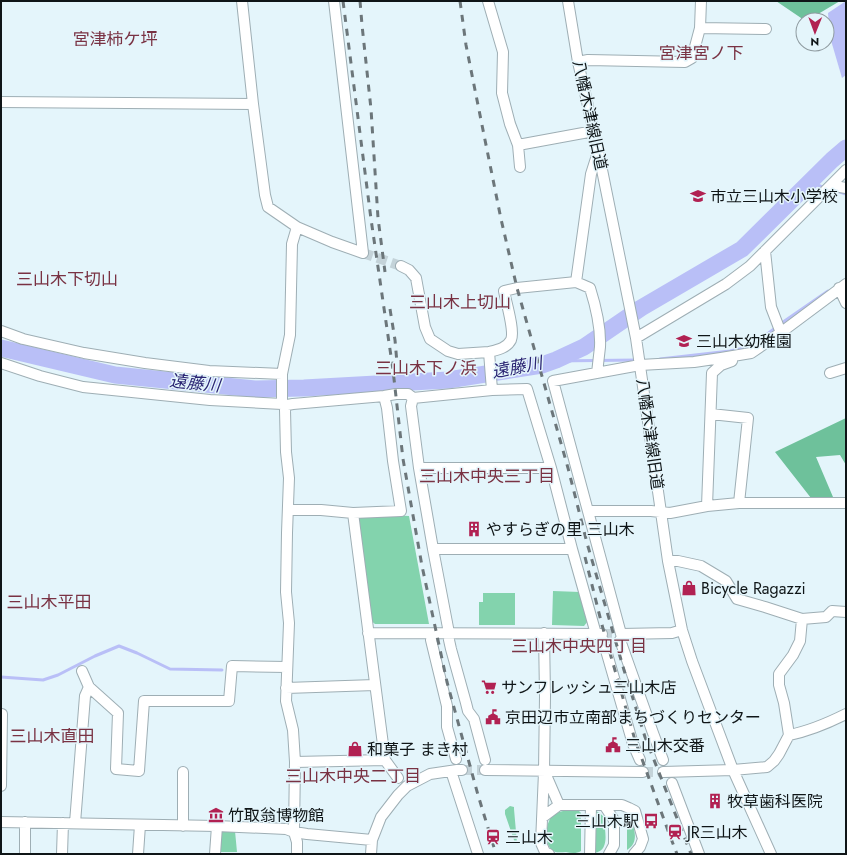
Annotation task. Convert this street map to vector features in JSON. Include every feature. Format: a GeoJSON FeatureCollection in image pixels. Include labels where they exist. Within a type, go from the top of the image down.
{"type":"FeatureCollection","features":[{"type":"Feature","properties":{"kind":"street"},"geometry":{"type":"LineString","coordinates":[[242,1],[253,104],[265,195],[268,207],[297,227],[363,253],[334,1]]}},
{"type":"Feature","properties":{"kind":"street"},"geometry":{"type":"LineString","coordinates":[[488,1],[503,52],[502,93],[510,124],[518,145],[520,167]]}},
{"type":"Feature","properties":{"kind":"street","name":"八幡木津線旧道"},"geometry":{"type":"LineString","coordinates":[[568,1],[578,62],[594,131],[634,326],[668,561],[682,630],[704,695],[733,770],[771,854]]}},
{"type":"Feature","properties":{"kind":"street"},"geometry":{"type":"LineString","coordinates":[[578,62],[588,60],[685,62],[692,58],[700,28],[701,1]]}},
{"type":"Feature","properties":{"kind":"street"},"geometry":{"type":"LineString","coordinates":[[700,28],[766,29]]}},
{"type":"Feature","properties":{"kind":"street"},"geometry":{"type":"LineString","coordinates":[[1,102],[253,104]]}},
{"type":"Feature","properties":{"kind":"street"},"geometry":{"type":"LineString","coordinates":[[518,145],[594,131]]}},
{"type":"Feature","properties":{"kind":"street"},"geometry":{"type":"LineString","coordinates":[[576,282],[590,174],[598,150]]}},
{"type":"Feature","properties":{"kind":"street"},"geometry":{"type":"LineString","coordinates":[[636,338],[726,284],[750,266],[846,170]]}},
{"type":"Feature","properties":{"kind":"street"},"geometry":{"type":"LineString","coordinates":[[834,182],[840,187],[846,188]]}},
{"type":"Feature","properties":{"kind":"street"},"geometry":{"type":"LineString","coordinates":[[297,227],[292,244],[290,335],[282,375],[286,452],[289,478],[286,592],[289,623],[286,667],[286,701],[293,730],[295,762],[294,832],[298,854]]}},
{"type":"Feature","properties":{"kind":"street"},"geometry":{"type":"LineString","coordinates":[[765,251],[771,307],[780,333]]}},
{"type":"Feature","properties":{"kind":"street"},"geometry":{"type":"LineString","coordinates":[[401,266],[409,270],[416,278],[425,327],[430,339],[448,351],[458,354],[489,352],[502,349],[510,341],[512,329],[504,291],[517,288],[576,282],[590,288],[596,304],[600,327],[600,347],[597,373]]}},
{"type":"Feature","properties":{"kind":"street"},"geometry":{"type":"LineString","coordinates":[[663,760],[620,637],[553,381],[640,365],[694,362],[751,353],[843,286],[846,303]]}},
{"type":"Feature","properties":{"kind":"street"},"geometry":{"type":"LineString","coordinates":[[1,331],[23,339],[99,356],[210,370],[282,375]]}},
{"type":"Feature","properties":{"kind":"street"},"geometry":{"type":"LineString","coordinates":[[489,352],[492,390]]}},
{"type":"Feature","properties":{"kind":"street"},"geometry":{"type":"LineString","coordinates":[[707,506],[712,373],[721,365],[732,360],[735,356]]}},
{"type":"Feature","properties":{"kind":"street"},"geometry":{"type":"LineString","coordinates":[[1,363],[40,376],[83,387],[210,400],[284,402],[293,404],[396,394],[408,394],[413,398],[492,390],[527,389],[551,468],[572,549],[633,744],[640,760]]}},
{"type":"Feature","properties":{"kind":"street"},"geometry":{"type":"LineString","coordinates":[[830,373],[846,368]]}},
{"type":"Feature","properties":{"kind":"street"},"geometry":{"type":"LineString","coordinates":[[288,510],[321,510],[353,513],[401,511],[392,461],[387,408],[384,396]]}},
{"type":"Feature","properties":{"kind":"street"},"geometry":{"type":"LineString","coordinates":[[413,398],[411,406],[420,468],[449,636],[468,711],[474,719],[485,760]]}},
{"type":"Feature","properties":{"kind":"street"},"geometry":{"type":"LineString","coordinates":[[711,414],[748,418],[739,503]]}},
{"type":"Feature","properties":{"kind":"street"},"geometry":{"type":"LineString","coordinates":[[420,468],[551,468]]}},
{"type":"Feature","properties":{"kind":"street"},"geometry":{"type":"LineString","coordinates":[[588,511],[670,512],[739,503],[846,503]]}},
{"type":"Feature","properties":{"kind":"street"},"geometry":{"type":"LineString","coordinates":[[353,513],[385,760],[398,778]]}},
{"type":"Feature","properties":{"kind":"street"},"geometry":{"type":"LineString","coordinates":[[433,549],[572,549]]}},
{"type":"Feature","properties":{"kind":"street"},"geometry":{"type":"LineString","coordinates":[[668,561],[678,561],[701,566],[726,581],[737,599],[802,619],[826,617],[832,611],[846,612]]}},
{"type":"Feature","properties":{"kind":"street"},"geometry":{"type":"LineString","coordinates":[[663,772],[733,770],[767,767],[779,754],[789,735],[784,703],[779,685],[779,674],[793,655],[800,641],[802,619]]}},
{"type":"Feature","properties":{"kind":"street"},"geometry":{"type":"LineString","coordinates":[[620,637],[672,633],[682,630]]}},
{"type":"Feature","properties":{"kind":"street"},"geometry":{"type":"LineString","coordinates":[[368,633],[449,636],[544,634],[600,636]]}},
{"type":"Feature","properties":{"kind":"street"},"geometry":{"type":"LineString","coordinates":[[544,634],[544,772],[541,843],[545,852],[549,854]]}},
{"type":"Feature","properties":{"kind":"street"},"geometry":{"type":"LineString","coordinates":[[431,640],[447,706],[447,727],[456,759]]}},
{"type":"Feature","properties":{"kind":"street"},"geometry":{"type":"LineString","coordinates":[[82,671],[89,687],[118,713],[116,769],[139,771],[144,701],[229,701],[232,666],[286,667]]}},
{"type":"Feature","properties":{"kind":"street"},"geometry":{"type":"LineString","coordinates":[[286,688],[375,685]]}},
{"type":"Feature","properties":{"kind":"street"},"geometry":{"type":"LineString","coordinates":[[75,823],[85,696],[89,687]]}},
{"type":"Feature","properties":{"kind":"street"},"geometry":{"type":"LineString","coordinates":[[1,786],[2,714]]}},
{"type":"Feature","properties":{"kind":"street"},"geometry":{"type":"LineString","coordinates":[[789,735],[822,726],[846,714]]}},
{"type":"Feature","properties":{"kind":"street"},"geometry":{"type":"LineString","coordinates":[[295,762],[385,760]]}},
{"type":"Feature","properties":{"kind":"street"},"geometry":{"type":"LineString","coordinates":[[371,854],[372,840],[381,817],[407,786],[430,774],[462,770]]}},
{"type":"Feature","properties":{"kind":"street"},"geometry":{"type":"LineString","coordinates":[[485,770],[544,772],[643,772]]}},
{"type":"Feature","properties":{"kind":"street"},"geometry":{"type":"LineString","coordinates":[[451,771],[478,854]]}},
{"type":"Feature","properties":{"kind":"street"},"geometry":{"type":"LineString","coordinates":[[183,772],[183,826]]}},
{"type":"Feature","properties":{"kind":"street"},"geometry":{"type":"LineString","coordinates":[[544,772],[559,805]]}},
{"type":"Feature","properties":{"kind":"street"},"geometry":{"type":"LineString","coordinates":[[672,783],[699,854]]}},
{"type":"Feature","properties":{"kind":"street"},"geometry":{"type":"LineString","coordinates":[[543,817],[559,805],[604,805],[622,806],[628,808],[634,811],[643,839],[640,847],[634,854]]}},
{"type":"Feature","properties":{"kind":"street"},"geometry":{"type":"LineString","coordinates":[[590,854],[591,805]]}},
{"type":"Feature","properties":{"kind":"street"},"geometry":{"type":"LineString","coordinates":[[604,805],[614,820],[614,845],[609,854]]}},
{"type":"Feature","properties":{"kind":"street"},"geometry":{"type":"LineString","coordinates":[[1,822],[217,826],[286,829],[307,834],[372,840]]}},
{"type":"Feature","properties":{"kind":"street"},"geometry":{"type":"LineString","coordinates":[[25,822],[25,854]]}},
{"type":"Feature","properties":{"kind":"street"},"geometry":{"type":"LineString","coordinates":[[62,854],[63,823]]}},
{"type":"Feature","properties":{"kind":"street"},"geometry":{"type":"LineString","coordinates":[[138,854],[140,825]]}},
{"type":"Feature","properties":{"kind":"street"},"geometry":{"type":"LineString","coordinates":[[215,854],[217,826]]}},
{"type":"Feature","properties":{"kind":"green space"},"geometry":{"type":"Polygon","coordinates":[[[776,1],[840,1],[821,12],[795,12],[795,14],[776,1]]]}},
{"type":"Feature","properties":{"kind":"green space"},"geometry":{"type":"Polygon","coordinates":[[[846,418],[846,465],[840,455],[816,457],[833,497],[811,498],[775,452],[846,418]]]}},
{"type":"Feature","properties":{"kind":"green space"},"geometry":{"type":"Polygon","coordinates":[[[361,514],[409,516],[429,624],[375,624],[370,620],[356,520],[361,514]]]}},
{"type":"Feature","properties":{"kind":"green space"},"geometry":{"type":"Polygon","coordinates":[[[553,591],[580,592],[588,621],[584,626],[552,625],[553,591]]]}},
{"type":"Feature","properties":{"kind":"green space"},"geometry":{"type":"Polygon","coordinates":[[[483,593],[515,593],[515,625],[479,625],[479,602],[483,602],[483,593]]]}},
{"type":"Feature","properties":{"kind":"green space"},"geometry":{"type":"Polygon","coordinates":[[[510,806],[514,807],[517,843],[515,843],[505,814],[505,810],[510,806]]]}},
{"type":"Feature","properties":{"kind":"green space"},"geometry":{"type":"Polygon","coordinates":[[[563,811],[579,811],[581,813],[581,851],[579,852],[556,852],[550,848],[548,844],[546,834],[548,824],[554,814],[563,811]]]}},
{"type":"Feature","properties":{"kind":"green space"},"geometry":{"type":"Polygon","coordinates":[[[596,811],[601,814],[605,820],[606,836],[604,847],[599,852],[595,853],[596,811]]]}},
{"type":"Feature","properties":{"kind":"green space"},"geometry":{"type":"Polygon","coordinates":[[[627,813],[629,814],[632,823],[635,838],[634,843],[627,850],[627,813]]]}},
{"type":"Feature","properties":{"kind":"green space"},"geometry":{"type":"Polygon","coordinates":[[[220,830],[235,831],[237,852],[218,852],[220,830]]]}},
{"type":"Feature","properties":{"kind":"water"},"geometry":{"type":"Polygon","coordinates":[[[846,1],[846,75],[842,78],[834,52],[835,12],[830,12],[846,1]]]}},
{"type":"Feature","properties":{"kind":"waterway","name":"遠藤川"},"geometry":{"type":"LineString","coordinates":[[1,348],[115,375],[255,389],[304,388],[448,380],[542,365],[584,347],[641,308],[742,249],[846,148]]}},
{"type":"Feature","properties":{"kind":"waterway"},"geometry":{"type":"LineString","coordinates":[[810,182],[825,188]]}},
{"type":"Feature","properties":{"kind":"waterway"},"geometry":{"type":"LineString","coordinates":[[831,189],[846,194]]}},
{"type":"Feature","properties":{"kind":"waterway"},"geometry":{"type":"LineString","coordinates":[[660,359],[730,351],[750,347],[828,291]]}},
{"type":"Feature","properties":{"kind":"waterway"},"geometry":{"type":"LineString","coordinates":[[554,361],[637,360]]}},
{"type":"Feature","properties":{"kind":"waterway"},"geometry":{"type":"LineString","coordinates":[[1,677],[43,680],[58,675],[95,656],[119,646],[170,669],[222,670]]}},
{"type":"Feature","properties":{"kind":"tunnel"},"geometry":{"type":"LineString","coordinates":[[363,253],[401,266]]}},
{"type":"Feature","properties":{"kind":"tunnel"},"geometry":{"type":"LineString","coordinates":[[602,634],[621,634]]}},
{"type":"Feature","properties":{"kind":"tunnel"},"geometry":{"type":"LineString","coordinates":[[462,770],[485,770]]}},
{"type":"Feature","properties":{"kind":"tunnel"},"geometry":{"type":"LineString","coordinates":[[643,772],[663,772]]}},
{"type":"Feature","properties":{"kind":"railway"},"geometry":{"type":"LineString","coordinates":[[343,1],[371,219],[393,370],[403,459],[422,566],[447,682],[496,854]]}},
{"type":"Feature","properties":{"kind":"railway"},"geometry":{"type":"LineString","coordinates":[[360,1],[371,109],[378,218],[385,272]]}},
{"type":"Feature","properties":{"kind":"railway"},"geometry":{"type":"LineString","coordinates":[[460,1],[466,45],[501,219],[517,288],[568,468],[587,543],[624,670],[645,737],[691,854]]}},
{"type":"Feature","properties":{"kind":"railway"},"geometry":{"type":"LineString","coordinates":[[390,309],[397,363]]}},
{"type":"Feature","properties":{"kind":"railway"},"geometry":{"type":"LineString","coordinates":[[585,557],[602,625],[635,740],[677,854]]}},
{"type":"Feature","properties":{"kind":"place","name":"市立三山木小学校"},"geometry":{"type":"Point","coordinates":[698,196]}},
{"type":"Feature","properties":{"kind":"place","name":"三山木幼稚園"},"geometry":{"type":"Point","coordinates":[684,341]}},
{"type":"Feature","properties":{"kind":"place","name":"やすらぎの里 三山木"},"geometry":{"type":"Point","coordinates":[474,529]}},
{"type":"Feature","properties":{"kind":"place","name":"Bicycle Ragazzi"},"geometry":{"type":"Point","coordinates":[689,588]}},
{"type":"Feature","properties":{"kind":"place","name":"サンフレッシュ三山木店"},"geometry":{"type":"Point","coordinates":[489,687]}},
{"type":"Feature","properties":{"kind":"place","name":"京田辺市立南部まちづくりセンター"},"geometry":{"type":"Point","coordinates":[493,717]}},
{"type":"Feature","properties":{"kind":"place","name":"三山木交番"},"geometry":{"type":"Point","coordinates":[613,745]}},
{"type":"Feature","properties":{"kind":"place","name":"和菓子 まき村"},"geometry":{"type":"Point","coordinates":[355,749]}},
{"type":"Feature","properties":{"kind":"place","name":"牧草歯科医院"},"geometry":{"type":"Point","coordinates":[715,801]}},
{"type":"Feature","properties":{"kind":"place","name":"竹取翁博物館"},"geometry":{"type":"Point","coordinates":[216,815]}},
{"type":"Feature","properties":{"kind":"place","name":"三山木駅"},"geometry":{"type":"Point","coordinates":[651,821]}},
{"type":"Feature","properties":{"kind":"place","name":"JR三山木"},"geometry":{"type":"Point","coordinates":[675,832]}},
{"type":"Feature","properties":{"kind":"place","name":"三山木"},"geometry":{"type":"Point","coordinates":[493,837]}},
{"type":"Feature","properties":{"kind":"district","name":"宮津柿ケ坪"},"geometry":{"type":"Point","coordinates":[115,39]}},
{"type":"Feature","properties":{"kind":"district","name":"宮津宮ノ下"},"geometry":{"type":"Point","coordinates":[701,53]}},
{"type":"Feature","properties":{"kind":"district","name":"三山木下切山"},"geometry":{"type":"Point","coordinates":[67,279]}},
{"type":"Feature","properties":{"kind":"district","name":"三山木上切山"},"geometry":{"type":"Point","coordinates":[460,302]}},
{"type":"Feature","properties":{"kind":"district","name":"三山木下ノ浜"},"geometry":{"type":"Point","coordinates":[426,368]}},
{"type":"Feature","properties":{"kind":"district","name":"三山木中央三丁目"},"geometry":{"type":"Point","coordinates":[487,476]}},
{"type":"Feature","properties":{"kind":"district","name":"三山木平田"},"geometry":{"type":"Point","coordinates":[49,602]}},
{"type":"Feature","properties":{"kind":"district","name":"三山木中央四丁目"},"geometry":{"type":"Point","coordinates":[579,646]}},
{"type":"Feature","properties":{"kind":"district","name":"三山木直田"},"geometry":{"type":"Point","coordinates":[52,736]}},
{"type":"Feature","properties":{"kind":"district","name":"三山木中央二丁目"},"geometry":{"type":"Point","coordinates":[353,776]}}]}
